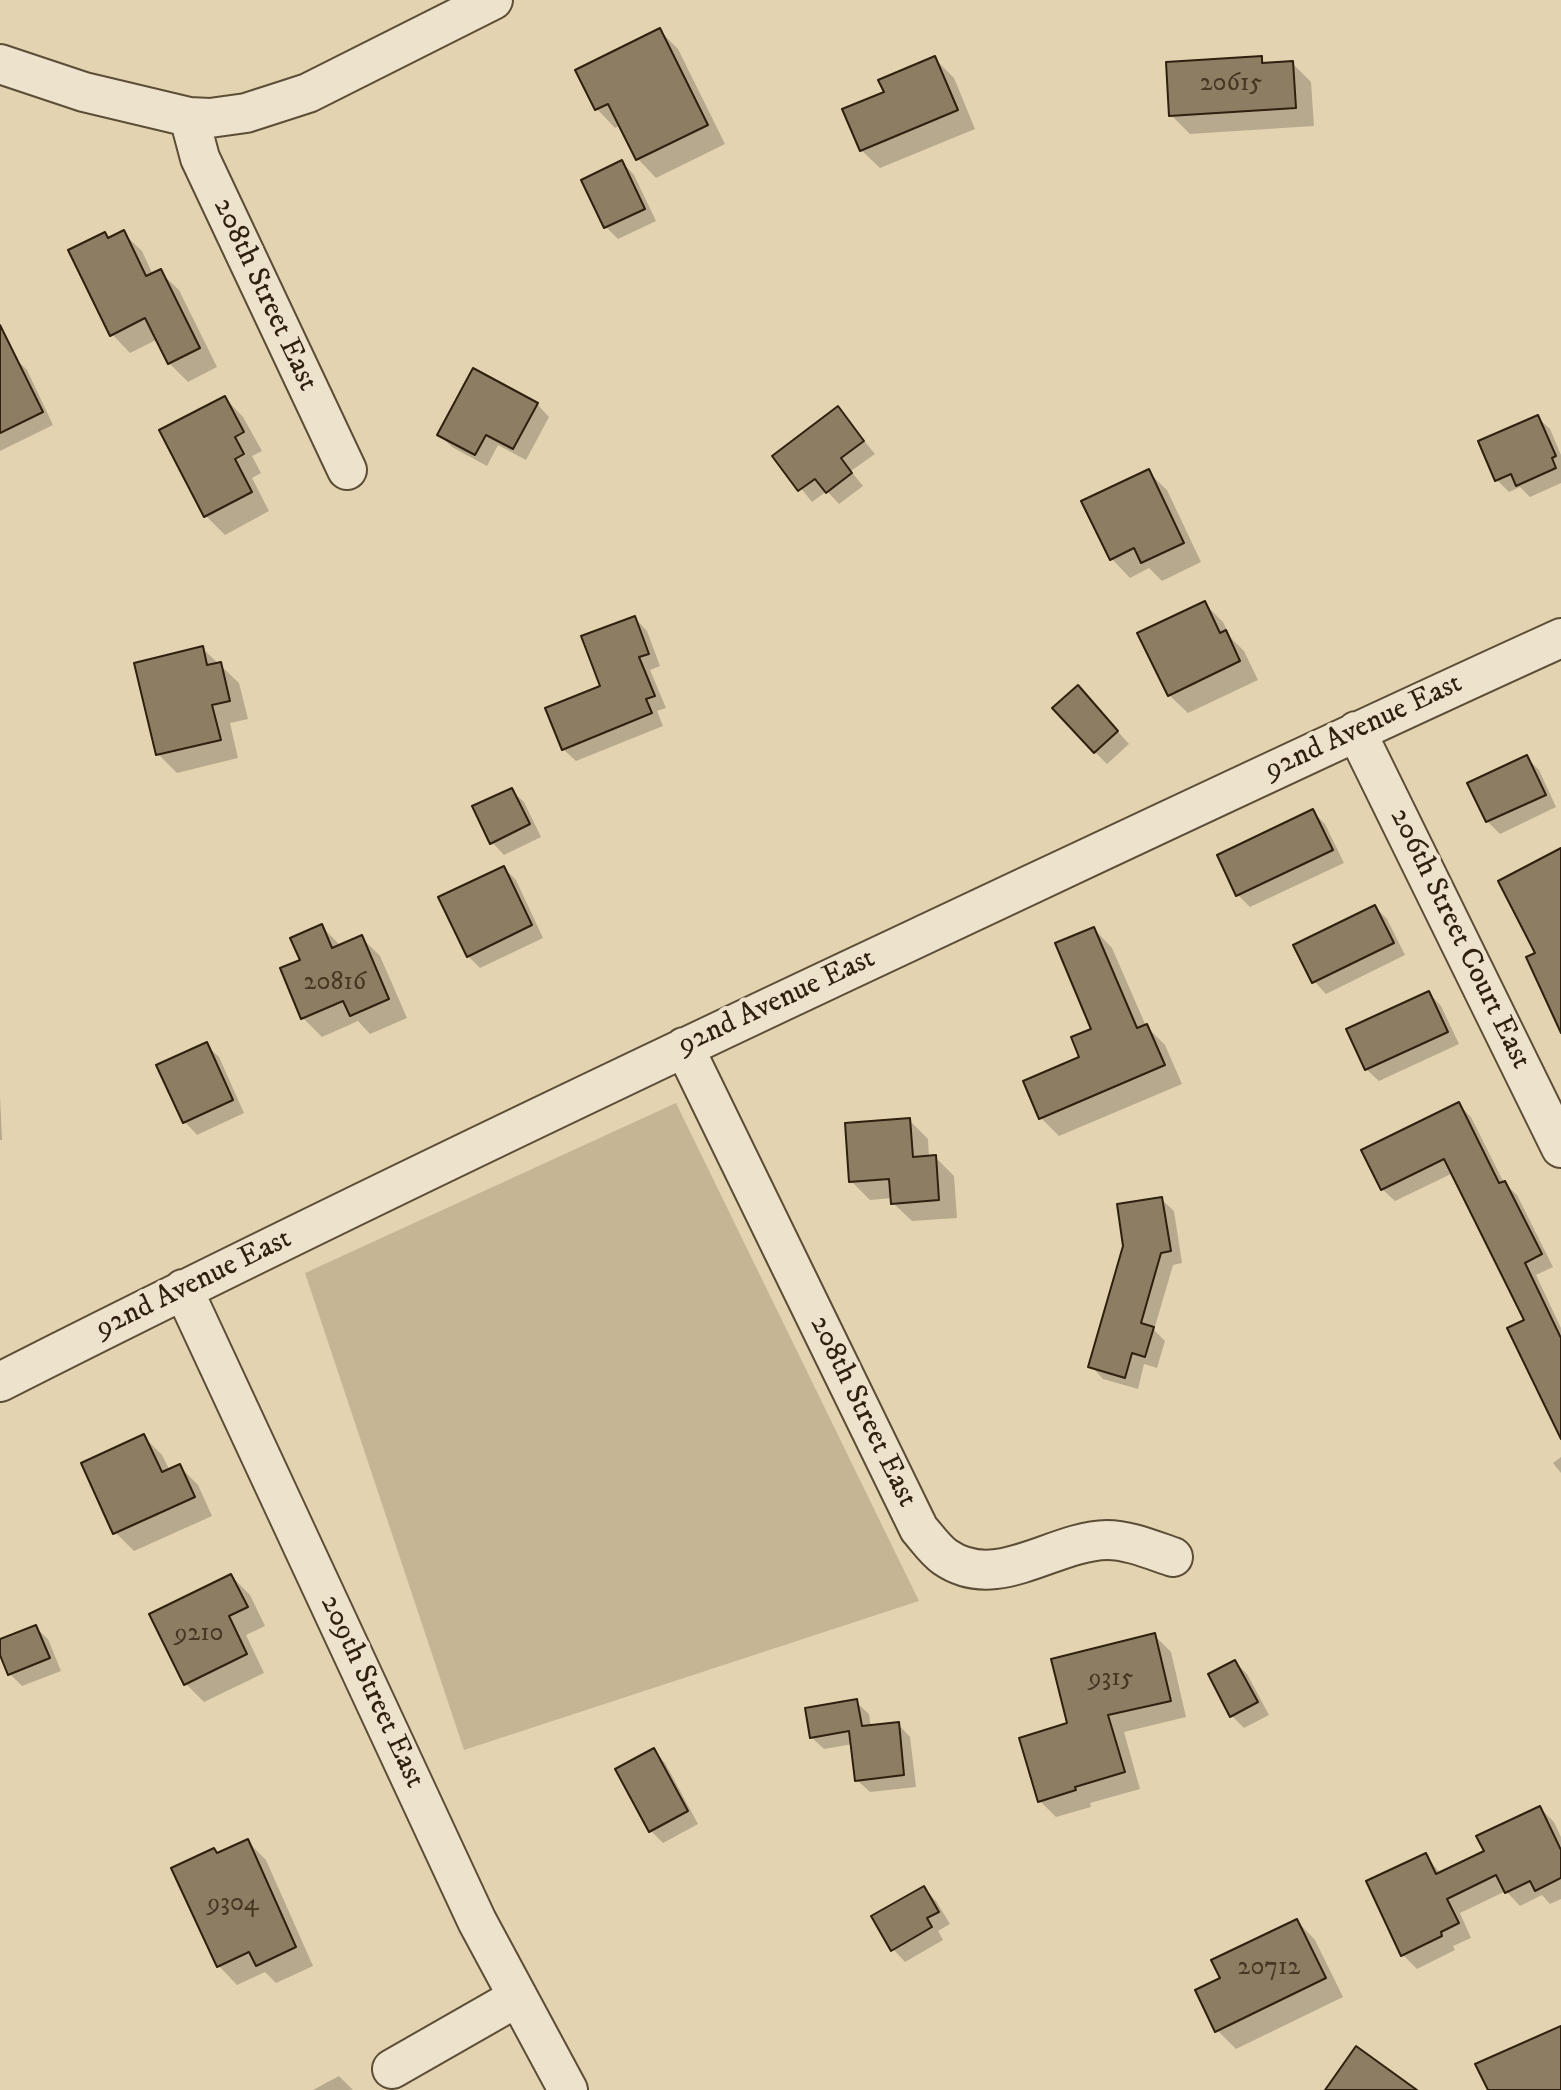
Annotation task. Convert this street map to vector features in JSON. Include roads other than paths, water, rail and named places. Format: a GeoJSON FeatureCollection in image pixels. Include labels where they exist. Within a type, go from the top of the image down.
{"type":"FeatureCollection","features":[{"type":"Feature","properties":{"kind":"street"},"geometry":{"type":"LineString","coordinates":[[0,64],[84,92],[189,117],[210,118],[246,113],[308,93],[437,11],[493,0]]}},
{"type":"Feature","properties":{"kind":"street","name":"208th Street East"},"geometry":{"type":"LineString","coordinates":[[189,117],[206,171],[347,470]]}},
{"type":"Feature","properties":{"kind":"street","name":"92nd Avenue East"},"geometry":{"type":"LineString","coordinates":[[0,1382],[183,1289],[684,1047],[1561,638]]}},
{"type":"Feature","properties":{"kind":"street","name":"206th Street Court East"},"geometry":{"type":"LineString","coordinates":[[1356,731],[1561,1148]]}},
{"type":"Feature","properties":{"kind":"street","name":"208th Street East"},"geometry":{"type":"LineString","coordinates":[[684,1047],[919,1529],[944,1556],[973,1570],[1009,1568],[1081,1544],[1106,1540],[1130,1543],[1173,1557]]}},
{"type":"Feature","properties":{"kind":"street","name":"209th Street East"},"geometry":{"type":"LineString","coordinates":[[183,1289],[477,1921],[568,2090]]}},
{"type":"Feature","properties":{"kind":"street"},"geometry":{"type":"LineString","coordinates":[[392,2069],[518,1997]]}}]}
